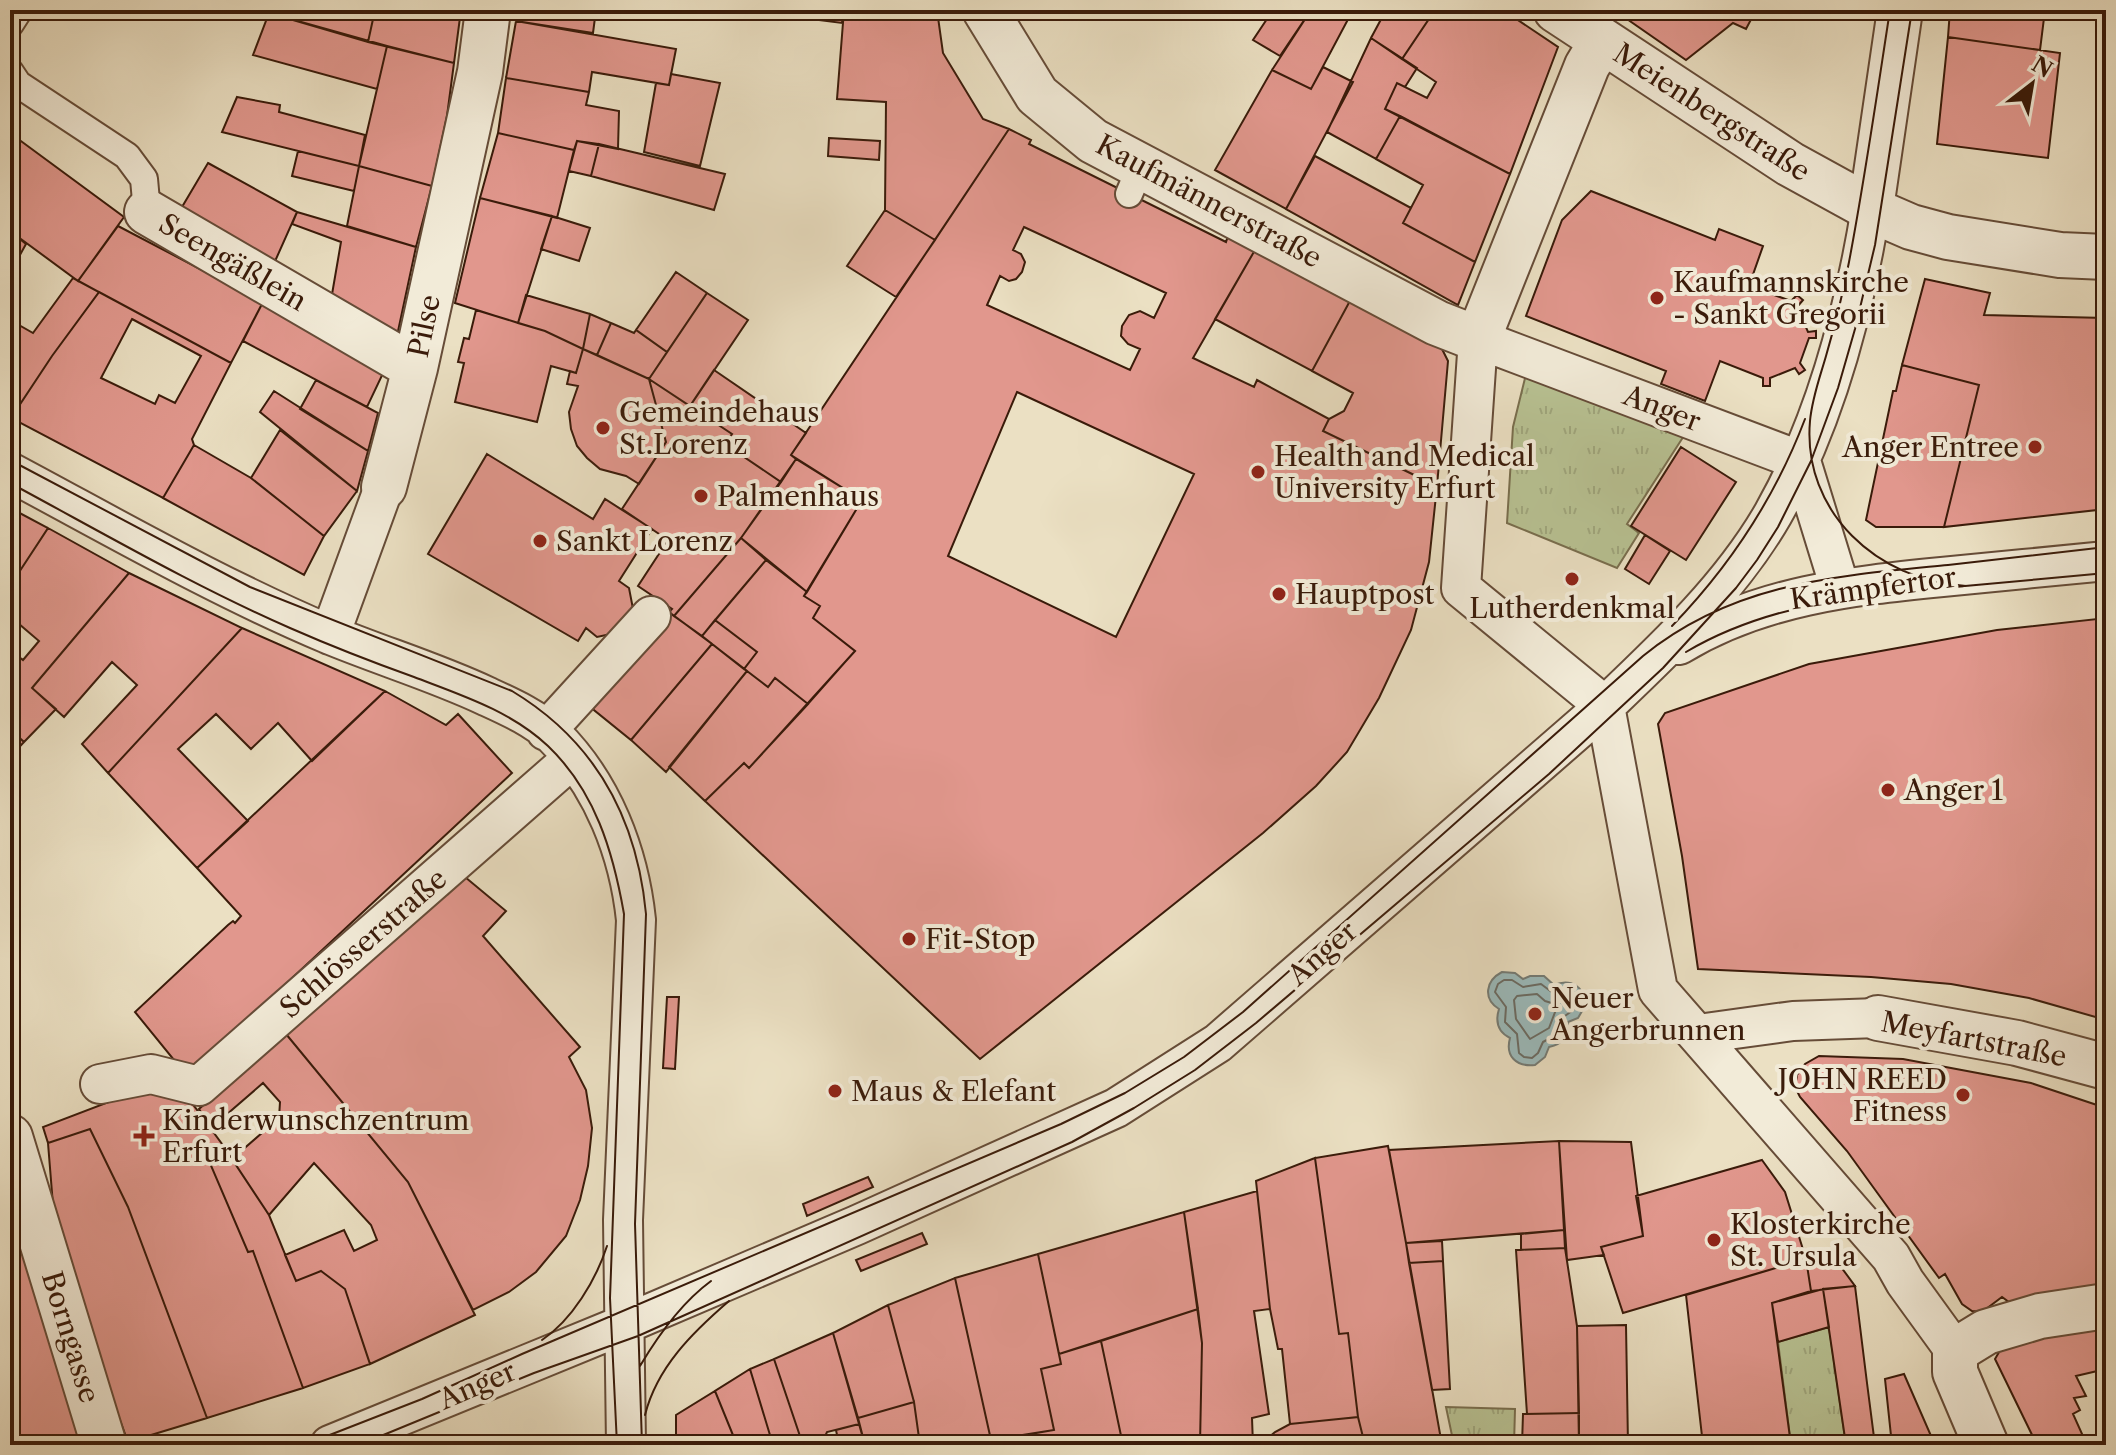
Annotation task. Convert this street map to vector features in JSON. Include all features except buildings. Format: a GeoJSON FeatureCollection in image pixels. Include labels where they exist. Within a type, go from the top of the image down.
{"type":"FeatureCollection","features":[{"type":"Feature","properties":{"kind":"street","name":"Pilse"},"geometry":{"type":"LineString","coordinates":[[330,635],[384,487],[415,368],[480,72],[488,10]]}},
{"type":"Feature","properties":{"kind":"street","name":"Kaufmännerstraße"},"geometry":{"type":"LineString","coordinates":[[985,10],[1037,95],[1135,180],[1437,323],[1478,339]]}},
{"type":"Feature","properties":{"kind":"street","name":"Meienbergstraße"},"geometry":{"type":"LineString","coordinates":[[1556,10],[1778,157],[1911,227],[1948,237],[2060,255],[2106,257]]}},
{"type":"Feature","properties":{"kind":"street"},"geometry":{"type":"LineString","coordinates":[[1871,208],[1900,10]]}},
{"type":"Feature","properties":{"kind":"street"},"geometry":{"type":"LineString","coordinates":[[1602,41],[1587,66],[1478,339],[1461,588],[1605,706],[1658,990],[1891,1257],[1905,1282],[1955,1351],[1955,1372],[1986,1445]]}},
{"type":"Feature","properties":{"kind":"street","name":"Anger"},"geometry":{"type":"LineString","coordinates":[[330,1445],[623,1325],[1010,1160],[1116,1108],[1218,1043],[1605,706],[1653,661],[1742,560],[1772,516],[1801,461],[1837,357],[1858,276],[1871,208]]}},
{"type":"Feature","properties":{"kind":"street","name":"Seengäßlein"},"geometry":{"type":"LineString","coordinates":[[147,212],[415,368]]}},
{"type":"Feature","properties":{"kind":"street","name":"Anger"},"geometry":{"type":"LineString","coordinates":[[1478,339],[1801,461]]}},
{"type":"Feature","properties":{"kind":"street"},"geometry":{"type":"LineString","coordinates":[[1801,461],[1840,588]]}},
{"type":"Feature","properties":{"kind":"street"},"geometry":{"type":"LineString","coordinates":[[10,472],[197,573],[330,635],[452,680],[528,716],[573,758],[595,791],[614,826],[633,888],[635,928],[622,1210],[626,1445]]}},
{"type":"Feature","properties":{"kind":"street","name":"Krämpfertor"},"geometry":{"type":"LineString","coordinates":[[1653,661],[1716,626],[1774,603],[1840,588],[2106,561]]}},
{"type":"Feature","properties":{"kind":"street"},"geometry":{"type":"LineString","coordinates":[[546,731],[651,616]]}},
{"type":"Feature","properties":{"kind":"street","name":"Schlösserstraße"},"geometry":{"type":"LineString","coordinates":[[100,1084],[151,1074],[199,1086],[573,758]]}},
{"type":"Feature","properties":{"kind":"street","name":"Meyfartstraße"},"geometry":{"type":"LineString","coordinates":[[1698,1034],[1793,1021],[1878,1018],[2017,1043],[2106,1067]]}},
{"type":"Feature","properties":{"kind":"street","name":"Borngasse"},"geometry":{"type":"LineString","coordinates":[[10,1137],[104,1445]]}},
{"type":"Feature","properties":{"kind":"street"},"geometry":{"type":"LineString","coordinates":[[1955,1351],[1986,1332],[2040,1316],[2106,1306]]}},
{"type":"Feature","properties":{"kind":"lane"},"geometry":{"type":"LineString","coordinates":[[10,24],[19,10]]}},
{"type":"Feature","properties":{"kind":"lane","name":"Seengäßlein"},"geometry":{"type":"LineString","coordinates":[[10,72],[18,84],[127,156],[144,179],[147,212]]}},
{"type":"Feature","properties":{"kind":"green space"},"geometry":{"type":"Polygon","coordinates":[[[1528,366],[1689,428],[1627,524],[1639,533],[1617,568],[1507,523],[1513,427],[1528,366]]]}},
{"type":"Feature","properties":{"kind":"green space"},"geometry":{"type":"Polygon","coordinates":[[[1829,1327],[1846,1445],[1791,1445],[1778,1342],[1829,1327]]]}},
{"type":"Feature","properties":{"kind":"green space"},"geometry":{"type":"Polygon","coordinates":[[[1446,1407],[1515,1409],[1514,1445],[1454,1445],[1446,1407]]]}},
{"type":"Feature","properties":{"kind":"water","name":"Neuer Angerbrunnen"},"geometry":{"type":"Polygon","coordinates":[[[1502,972],[1515,973],[1523,979],[1544,976],[1554,985],[1572,984],[1580,989],[1585,999],[1585,1006],[1578,1018],[1568,1022],[1564,1039],[1549,1047],[1545,1057],[1535,1065],[1522,1064],[1514,1059],[1509,1050],[1510,1038],[1498,1026],[1499,1009],[1490,1000],[1488,990],[1492,980],[1502,972]]]}},
{"type":"Feature","properties":{"kind":"tram line"},"geometry":{"type":"LineString","coordinates":[[1890,10],[1849,262],[1812,404],[1811,454],[1819,484],[1833,512],[1852,536],[1876,556],[1903,571],[1934,581],[1966,586]]}},
{"type":"Feature","properties":{"kind":"tram line"},"geometry":{"type":"LineString","coordinates":[[359,1445],[534,1373],[638,1336],[1072,1142],[1134,1108],[1195,1070],[1256,1023],[1549,774],[1663,668],[1736,588],[1778,527],[1811,461],[1838,388],[1875,245],[1912,10]]}},
{"type":"Feature","properties":{"kind":"tram line"},"geometry":{"type":"LineString","coordinates":[[1672,626],[1713,579],[1749,530],[1780,476],[1805,419]]}},
{"type":"Feature","properties":{"kind":"tram line"},"geometry":{"type":"LineString","coordinates":[[10,460],[250,587],[512,691],[567,733],[607,785],[622,814],[633,846],[646,914],[635,1224],[642,1445]]}},
{"type":"Feature","properties":{"kind":"tram line"},"geometry":{"type":"LineString","coordinates":[[10,483],[254,612],[502,714],[548,746],[578,782],[608,845],[624,914],[610,1298],[617,1445]]}},
{"type":"Feature","properties":{"kind":"tram line"},"geometry":{"type":"LineString","coordinates":[[304,1445],[422,1399],[1061,1124],[1125,1093],[1184,1057],[1243,1012],[1643,656],[1678,631],[1713,612],[1750,598],[1827,579],[2106,547]]}},
{"type":"Feature","properties":{"kind":"tram line"},"geometry":{"type":"LineString","coordinates":[[1686,652],[1752,622],[1821,603],[1893,593],[2106,573]]}},
{"type":"Feature","properties":{"kind":"tram line"},"geometry":{"type":"LineString","coordinates":[[542,1340],[563,1322],[582,1298],[607,1246]]}},
{"type":"Feature","properties":{"kind":"tram line"},"geometry":{"type":"LineString","coordinates":[[640,1366],[671,1320],[711,1281]]}},
{"type":"Feature","properties":{"kind":"tram line"},"geometry":{"type":"LineString","coordinates":[[645,1415],[667,1366],[702,1325],[729,1301]]}},
{"type":"Feature","properties":{"kind":"place","name":"Kaufmannskirche - Sankt Gregorii"},"geometry":{"type":"Point","coordinates":[1657,298]}},
{"type":"Feature","properties":{"kind":"place","name":"Gemeindehaus St.Lorenz"},"geometry":{"type":"Point","coordinates":[603,428]}},
{"type":"Feature","properties":{"kind":"place","name":"Anger Entree"},"geometry":{"type":"Point","coordinates":[2035,447]}},
{"type":"Feature","properties":{"kind":"place","name":"Health and Medical University Erfurt"},"geometry":{"type":"Point","coordinates":[1258,472]}},
{"type":"Feature","properties":{"kind":"place","name":"Palmenhaus"},"geometry":{"type":"Point","coordinates":[701,496]}},
{"type":"Feature","properties":{"kind":"place","name":"Sankt Lorenz"},"geometry":{"type":"Point","coordinates":[540,541]}},
{"type":"Feature","properties":{"kind":"place","name":"Lutherdenkmal"},"geometry":{"type":"Point","coordinates":[1572,579]}},
{"type":"Feature","properties":{"kind":"place","name":"Hauptpost"},"geometry":{"type":"Point","coordinates":[1279,594]}},
{"type":"Feature","properties":{"kind":"place","name":"Anger 1"},"geometry":{"type":"Point","coordinates":[1888,790]}},
{"type":"Feature","properties":{"kind":"place","name":"Fit-Stop"},"geometry":{"type":"Point","coordinates":[909,939]}},
{"type":"Feature","properties":{"kind":"place","name":"Neuer Angerbrunnen"},"geometry":{"type":"Point","coordinates":[1535,1014]}},
{"type":"Feature","properties":{"kind":"place","name":"Maus & Elefant"},"geometry":{"type":"Point","coordinates":[835,1091]}},
{"type":"Feature","properties":{"kind":"place","name":"JOHN REED Fitness"},"geometry":{"type":"Point","coordinates":[1963,1095]}},
{"type":"Feature","properties":{"kind":"place","name":"Kinderwunschzentrum Erfurt"},"geometry":{"type":"Point","coordinates":[144,1136]}},
{"type":"Feature","properties":{"kind":"place","name":"Klosterkirche St. Ursula"},"geometry":{"type":"Point","coordinates":[1714,1240]}}]}
